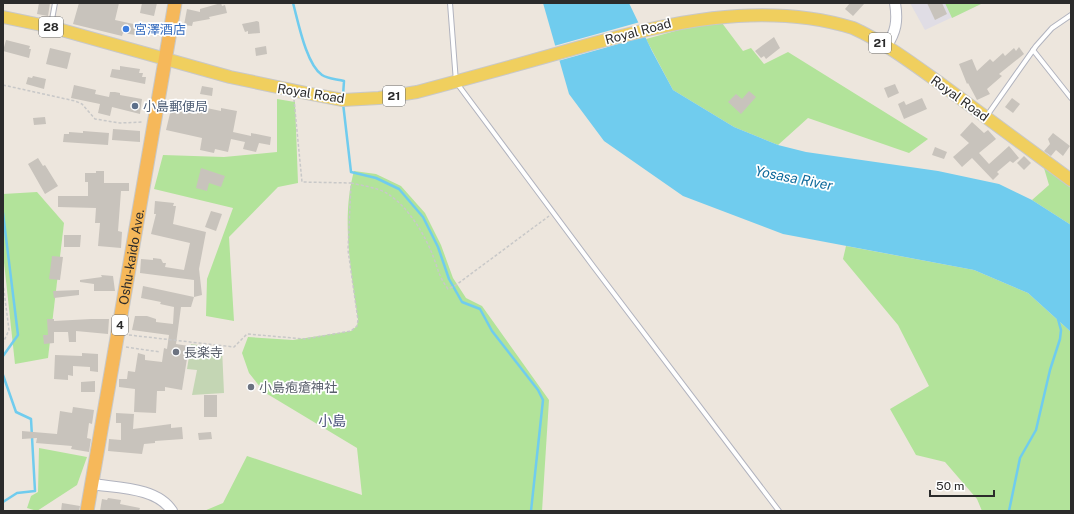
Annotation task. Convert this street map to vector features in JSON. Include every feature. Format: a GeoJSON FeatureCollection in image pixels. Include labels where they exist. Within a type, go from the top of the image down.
{"type":"FeatureCollection","features":[{"type":"Feature","properties":{"kind":"highway","name":"Oshu-kaido Ave."},"geometry":{"type":"LineString","coordinates":[[87,511],[175,3]]}},
{"type":"Feature","properties":{"kind":"main road","name":"Royal Road"},"geometry":{"type":"LineString","coordinates":[[165,60],[263,85],[343,100],[379,98],[417,92],[456,82],[652,27],[705,14],[732,11],[782,11],[834,21],[861,32],[886,47],[986,117],[1071,180]]}},
{"type":"Feature","properties":{"kind":"main road","name":"28"},"geometry":{"type":"LineString","coordinates":[[3,17],[51,27],[165,60]]}},
{"type":"Feature","properties":{"kind":"street"},"geometry":{"type":"LineString","coordinates":[[886,47],[893,37],[896,26],[895,3]]}},
{"type":"Feature","properties":{"kind":"street"},"geometry":{"type":"LineString","coordinates":[[92,484],[145,493],[159,498],[172,511]]}},
{"type":"Feature","properties":{"kind":"lane"},"geometry":{"type":"LineString","coordinates":[[51,27],[55,3]]}},
{"type":"Feature","properties":{"kind":"lane"},"geometry":{"type":"LineString","coordinates":[[450,3],[456,82],[779,511]]}},
{"type":"Feature","properties":{"kind":"lane"},"geometry":{"type":"LineString","coordinates":[[986,117],[1033,50],[1052,28],[1071,15]]}},
{"type":"Feature","properties":{"kind":"lane"},"geometry":{"type":"LineString","coordinates":[[1033,50],[1071,98]]}},
{"type":"Feature","properties":{"kind":"path"},"geometry":{"type":"LineString","coordinates":[[3,85],[75,101],[82,104],[95,119],[120,123],[143,122]]}},
{"type":"Feature","properties":{"kind":"path"},"geometry":{"type":"LineString","coordinates":[[292,90],[302,182],[368,186],[391,196],[415,222],[433,256],[438,275],[448,289],[451,289],[554,213]]}},
{"type":"Feature","properties":{"kind":"path"},"geometry":{"type":"LineString","coordinates":[[118,339],[234,347],[247,334],[305,338],[352,331],[357,326],[358,320],[348,250],[351,184]]}},
{"type":"Feature","properties":{"kind":"path"},"geometry":{"type":"LineString","coordinates":[[3,283],[9,330],[3,343]]}},
{"type":"Feature","properties":{"kind":"path"},"geometry":{"type":"LineString","coordinates":[[118,339],[160,352]]}},
{"type":"Feature","properties":{"kind":"shaded area"},"geometry":{"type":"Polygon","coordinates":[[[910,3],[983,3],[925,30],[910,3]]]}},
{"type":"Feature","properties":{"kind":"green space"},"geometry":{"type":"Polygon","coordinates":[[[945,3],[983,3],[952,18],[945,3]]]}},
{"type":"Feature","properties":{"kind":"green space"},"geometry":{"type":"Polygon","coordinates":[[[719,19],[743,51],[751,48],[764,64],[788,52],[928,139],[909,153],[808,118],[778,145],[734,127],[673,90],[646,39],[719,19]]]}},
{"type":"Feature","properties":{"kind":"green space"},"geometry":{"type":"Polygon","coordinates":[[[277,99],[295,102],[298,183],[278,187],[229,237],[234,321],[206,316],[207,279],[233,208],[154,189],[163,155],[224,157],[277,152],[277,99]]]}},
{"type":"Feature","properties":{"kind":"green space"},"geometry":{"type":"Polygon","coordinates":[[[1044,168],[1071,188],[1071,225],[1032,200],[1049,185],[1044,168]]]}},
{"type":"Feature","properties":{"kind":"green space"},"geometry":{"type":"Polygon","coordinates":[[[354,171],[376,174],[401,186],[425,213],[441,245],[453,278],[466,298],[482,306],[549,400],[542,511],[204,511],[223,503],[247,456],[362,495],[357,448],[264,392],[249,373],[242,353],[248,337],[293,340],[351,331],[357,326],[358,320],[348,245],[348,207],[354,171]]]}},
{"type":"Feature","properties":{"kind":"green space"},"geometry":{"type":"Polygon","coordinates":[[[37,192],[64,223],[48,358],[15,364],[3,253],[3,194],[37,192]]]}},
{"type":"Feature","properties":{"kind":"green space"},"geometry":{"type":"Polygon","coordinates":[[[846,246],[974,270],[1028,293],[1071,332],[1071,511],[982,511],[977,499],[945,462],[916,455],[890,409],[929,386],[898,325],[843,259],[846,246]]]}},
{"type":"Feature","properties":{"kind":"green space"},"geometry":{"type":"Polygon","coordinates":[[[191,344],[222,348],[224,393],[192,395],[197,370],[187,369],[191,344]]]}},
{"type":"Feature","properties":{"kind":"green space"},"geometry":{"type":"Polygon","coordinates":[[[39,448],[87,457],[77,485],[37,511],[27,508],[31,496],[38,492],[39,448]]]}},
{"type":"Feature","properties":{"kind":"water","name":"Yosasa River"},"geometry":{"type":"Polygon","coordinates":[[[543,3],[629,3],[673,90],[734,127],[778,145],[806,152],[938,171],[999,184],[1032,200],[1071,225],[1071,332],[1028,293],[974,270],[783,234],[683,196],[604,141],[569,94],[543,3]]]}},
{"type":"Feature","properties":{"kind":"pier"},"geometry":{"type":"Polygon","coordinates":[[[640,22],[647,36],[558,61],[554,46],[640,22]]]}},
{"type":"Feature","properties":{"kind":"building"},"geometry":{"type":"Polygon","coordinates":[[[39,3],[50,3],[48,16],[37,14],[39,3]]]}},
{"type":"Feature","properties":{"kind":"building"},"geometry":{"type":"Polygon","coordinates":[[[79,3],[119,3],[115,20],[138,25],[135,35],[123,33],[122,36],[73,24],[79,3]]]}},
{"type":"Feature","properties":{"kind":"building"},"geometry":{"type":"Polygon","coordinates":[[[142,3],[157,3],[154,16],[140,13],[142,3]]]}},
{"type":"Feature","properties":{"kind":"building"},"geometry":{"type":"Polygon","coordinates":[[[221,3],[222,6],[225,5],[227,13],[209,17],[210,19],[193,22],[192,26],[184,25],[187,9],[200,12],[200,9],[221,3]]]}},
{"type":"Feature","properties":{"kind":"building"},"geometry":{"type":"Polygon","coordinates":[[[850,3],[865,3],[853,16],[845,9],[850,3]]]}},
{"type":"Feature","properties":{"kind":"building"},"geometry":{"type":"Polygon","coordinates":[[[927,3],[942,3],[947,14],[935,20],[927,3]]]}},
{"type":"Feature","properties":{"kind":"building"},"geometry":{"type":"Polygon","coordinates":[[[257,21],[259,22],[260,33],[248,34],[248,31],[245,32],[242,24],[257,21]]]}},
{"type":"Feature","properties":{"kind":"building"},"geometry":{"type":"Polygon","coordinates":[[[774,37],[780,48],[766,59],[764,56],[761,58],[755,51],[774,37]]]}},
{"type":"Feature","properties":{"kind":"building"},"geometry":{"type":"Polygon","coordinates":[[[6,40],[30,46],[29,49],[31,49],[29,58],[3,51],[6,40]]]}},
{"type":"Feature","properties":{"kind":"building"},"geometry":{"type":"Polygon","coordinates":[[[266,46],[267,54],[256,56],[255,48],[266,46]]]}},
{"type":"Feature","properties":{"kind":"building"},"geometry":{"type":"Polygon","coordinates":[[[1019,47],[1024,54],[999,74],[1002,76],[987,89],[990,94],[977,100],[968,83],[967,84],[959,64],[972,59],[977,71],[990,59],[993,62],[1003,53],[1005,56],[1014,48],[1016,51],[1019,47]]]}},
{"type":"Feature","properties":{"kind":"building"},"geometry":{"type":"Polygon","coordinates":[[[50,48],[71,53],[67,69],[46,64],[50,48]]]}},
{"type":"Feature","properties":{"kind":"building"},"geometry":{"type":"Polygon","coordinates":[[[120,66],[140,69],[139,73],[143,73],[142,77],[146,77],[145,84],[110,77],[112,69],[120,70],[120,66]]]}},
{"type":"Feature","properties":{"kind":"building"},"geometry":{"type":"Polygon","coordinates":[[[33,76],[46,79],[44,89],[26,84],[28,77],[32,78],[33,76]]]}},
{"type":"Feature","properties":{"kind":"building"},"geometry":{"type":"Polygon","coordinates":[[[895,84],[899,93],[888,98],[884,88],[895,84]]]}},
{"type":"Feature","properties":{"kind":"building"},"geometry":{"type":"Polygon","coordinates":[[[74,85],[96,90],[95,94],[109,97],[110,92],[115,92],[120,93],[120,95],[142,99],[140,114],[112,107],[110,116],[98,113],[100,104],[71,98],[74,85]]]}},
{"type":"Feature","properties":{"kind":"building"},"geometry":{"type":"Polygon","coordinates":[[[202,86],[213,88],[212,96],[200,94],[202,86]]]}},
{"type":"Feature","properties":{"kind":"building"},"geometry":{"type":"Polygon","coordinates":[[[749,91],[756,97],[741,114],[728,102],[736,94],[742,99],[749,91]]]}},
{"type":"Feature","properties":{"kind":"building"},"geometry":{"type":"Polygon","coordinates":[[[922,98],[927,109],[904,119],[898,104],[904,101],[906,105],[922,98]]]}},
{"type":"Feature","properties":{"kind":"building"},"geometry":{"type":"Polygon","coordinates":[[[1012,98],[1020,104],[1013,113],[1005,107],[1012,98]]]}},
{"type":"Feature","properties":{"kind":"building"},"geometry":{"type":"Polygon","coordinates":[[[173,101],[221,111],[221,108],[237,111],[233,132],[251,136],[251,133],[271,137],[270,145],[259,143],[256,152],[243,149],[245,142],[231,139],[228,152],[215,149],[214,153],[200,150],[202,138],[166,130],[173,101]]]}},
{"type":"Feature","properties":{"kind":"building"},"geometry":{"type":"Polygon","coordinates":[[[45,117],[46,124],[34,125],[33,118],[45,117]]]}},
{"type":"Feature","properties":{"kind":"building"},"geometry":{"type":"Polygon","coordinates":[[[972,122],[984,133],[988,130],[996,139],[979,153],[989,164],[1009,146],[1019,158],[1013,163],[1010,161],[997,172],[999,174],[993,180],[972,158],[962,167],[953,157],[969,143],[960,135],[972,122]]]}},
{"type":"Feature","properties":{"kind":"building"},"geometry":{"type":"Polygon","coordinates":[[[113,129],[140,131],[140,142],[112,140],[113,129]]]}},
{"type":"Feature","properties":{"kind":"building"},"geometry":{"type":"Polygon","coordinates":[[[83,131],[109,133],[108,145],[63,142],[64,134],[69,134],[69,132],[83,133],[83,131]]]}},
{"type":"Feature","properties":{"kind":"building"},"geometry":{"type":"Polygon","coordinates":[[[1053,133],[1070,146],[1063,156],[1056,150],[1051,156],[1044,151],[1050,144],[1048,139],[1053,133]]]}},
{"type":"Feature","properties":{"kind":"building"},"geometry":{"type":"Polygon","coordinates":[[[935,147],[947,152],[944,159],[932,155],[935,147]]]}},
{"type":"Feature","properties":{"kind":"building"},"geometry":{"type":"Polygon","coordinates":[[[1024,156],[1031,163],[1024,170],[1017,163],[1024,156]]]}},
{"type":"Feature","properties":{"kind":"building"},"geometry":{"type":"Polygon","coordinates":[[[38,158],[43,166],[45,165],[58,186],[45,194],[28,164],[38,158]]]}},
{"type":"Feature","properties":{"kind":"building"},"geometry":{"type":"Polygon","coordinates":[[[201,168],[225,176],[221,187],[209,183],[207,191],[196,188],[201,168]]]}},
{"type":"Feature","properties":{"kind":"building"},"geometry":{"type":"Polygon","coordinates":[[[96,171],[104,171],[104,183],[129,183],[129,191],[121,191],[118,231],[122,232],[121,248],[98,246],[100,223],[95,223],[96,208],[58,207],[58,196],[88,196],[88,182],[85,182],[85,173],[96,173],[96,171]]]}},
{"type":"Feature","properties":{"kind":"building"},"geometry":{"type":"Polygon","coordinates":[[[155,201],[174,203],[173,206],[176,206],[173,224],[206,232],[199,269],[202,295],[194,297],[194,280],[140,273],[141,259],[153,260],[153,258],[161,259],[163,263],[166,263],[165,267],[184,270],[190,243],[151,234],[156,214],[154,214],[155,201]]]}},
{"type":"Feature","properties":{"kind":"building"},"geometry":{"type":"Polygon","coordinates":[[[211,211],[222,214],[216,231],[205,227],[211,211]]]}},
{"type":"Feature","properties":{"kind":"building"},"geometry":{"type":"Polygon","coordinates":[[[64,235],[81,235],[80,247],[64,247],[64,235]]]}},
{"type":"Feature","properties":{"kind":"building"},"geometry":{"type":"Polygon","coordinates":[[[52,256],[63,257],[60,280],[49,279],[52,256]]]}},
{"type":"Feature","properties":{"kind":"building"},"geometry":{"type":"Polygon","coordinates":[[[101,275],[113,276],[115,291],[94,291],[94,284],[80,282],[80,280],[102,277],[101,275]]]}},
{"type":"Feature","properties":{"kind":"building"},"geometry":{"type":"Polygon","coordinates":[[[143,286],[194,297],[191,307],[181,307],[176,344],[189,346],[182,390],[165,387],[165,391],[157,391],[156,413],[134,412],[135,389],[119,387],[119,379],[127,379],[128,371],[135,372],[138,353],[145,355],[145,360],[162,362],[164,348],[167,349],[169,335],[132,330],[135,316],[147,316],[156,319],[156,322],[173,324],[174,307],[160,304],[161,302],[141,298],[143,286]]]}},
{"type":"Feature","properties":{"kind":"building"},"geometry":{"type":"Polygon","coordinates":[[[79,290],[79,295],[54,298],[53,291],[79,290]]]}},
{"type":"Feature","properties":{"kind":"building"},"geometry":{"type":"Polygon","coordinates":[[[47,319],[54,319],[54,321],[109,319],[108,334],[76,331],[76,342],[69,342],[68,332],[54,332],[54,343],[44,344],[43,335],[48,335],[47,319]]]}},
{"type":"Feature","properties":{"kind":"building"},"geometry":{"type":"Polygon","coordinates":[[[82,353],[98,354],[98,372],[90,371],[90,367],[73,366],[73,376],[68,375],[68,380],[54,379],[55,355],[82,356],[82,353]]]}},
{"type":"Feature","properties":{"kind":"building"},"geometry":{"type":"Polygon","coordinates":[[[95,381],[95,392],[81,392],[81,382],[95,381]]]}},
{"type":"Feature","properties":{"kind":"building"},"geometry":{"type":"Polygon","coordinates":[[[204,395],[217,395],[217,417],[204,417],[204,395]]]}},
{"type":"Feature","properties":{"kind":"building"},"geometry":{"type":"Polygon","coordinates":[[[73,407],[94,410],[92,424],[89,423],[87,438],[91,439],[89,452],[71,449],[72,446],[36,443],[37,438],[22,439],[22,431],[57,434],[60,411],[72,413],[73,407]]]}},
{"type":"Feature","properties":{"kind":"building"},"geometry":{"type":"Polygon","coordinates":[[[116,413],[134,414],[133,429],[171,424],[171,428],[182,427],[183,439],[155,441],[155,443],[144,444],[142,454],[108,451],[109,439],[121,440],[121,423],[116,423],[116,413]]]}},
{"type":"Feature","properties":{"kind":"building"},"geometry":{"type":"Polygon","coordinates":[[[211,432],[212,439],[199,440],[198,433],[211,432]]]}},
{"type":"Feature","properties":{"kind":"building"},"geometry":{"type":"Polygon","coordinates":[[[108,498],[121,500],[120,504],[140,508],[139,511],[100,511],[102,499],[107,500],[108,498]]]}},
{"type":"Feature","properties":{"kind":"building"},"geometry":{"type":"Polygon","coordinates":[[[62,503],[80,506],[79,511],[61,511],[62,503]]]}},
{"type":"Feature","properties":{"kind":"waterway"},"geometry":{"type":"LineString","coordinates":[[293,3],[303,42],[311,62],[322,75],[344,81],[343,96]]}},
{"type":"Feature","properties":{"kind":"waterway"},"geometry":{"type":"LineString","coordinates":[[343,103],[351,172],[376,178],[399,189],[423,217],[438,247],[449,279],[462,302],[480,309],[492,331],[538,390],[543,400],[531,511]]}},
{"type":"Feature","properties":{"kind":"waterway"},"geometry":{"type":"LineString","coordinates":[[3,213],[18,335],[3,356]]}},
{"type":"Feature","properties":{"kind":"waterway"},"geometry":{"type":"LineString","coordinates":[[1009,511],[1020,458],[1036,430],[1050,370],[1060,339],[1061,330],[1058,319]]}},
{"type":"Feature","properties":{"kind":"waterway"},"geometry":{"type":"LineString","coordinates":[[3,375],[16,412],[31,419],[35,491],[17,493],[3,502]]}},
{"type":"Feature","properties":{"kind":"place","name":"宮澤酒店"},"geometry":{"type":"Point","coordinates":[126,29]}},
{"type":"Feature","properties":{"kind":"place","name":"小島郵便局"},"geometry":{"type":"Point","coordinates":[135,106]}},
{"type":"Feature","properties":{"kind":"place","name":"長楽寺"},"geometry":{"type":"Point","coordinates":[176,352]}},
{"type":"Feature","properties":{"kind":"place","name":"小島疱瘡神社"},"geometry":{"type":"Point","coordinates":[251,387]}},
{"type":"Feature","properties":{"kind":"district","name":"小島"},"geometry":{"type":"Point","coordinates":[332,421]}}]}
